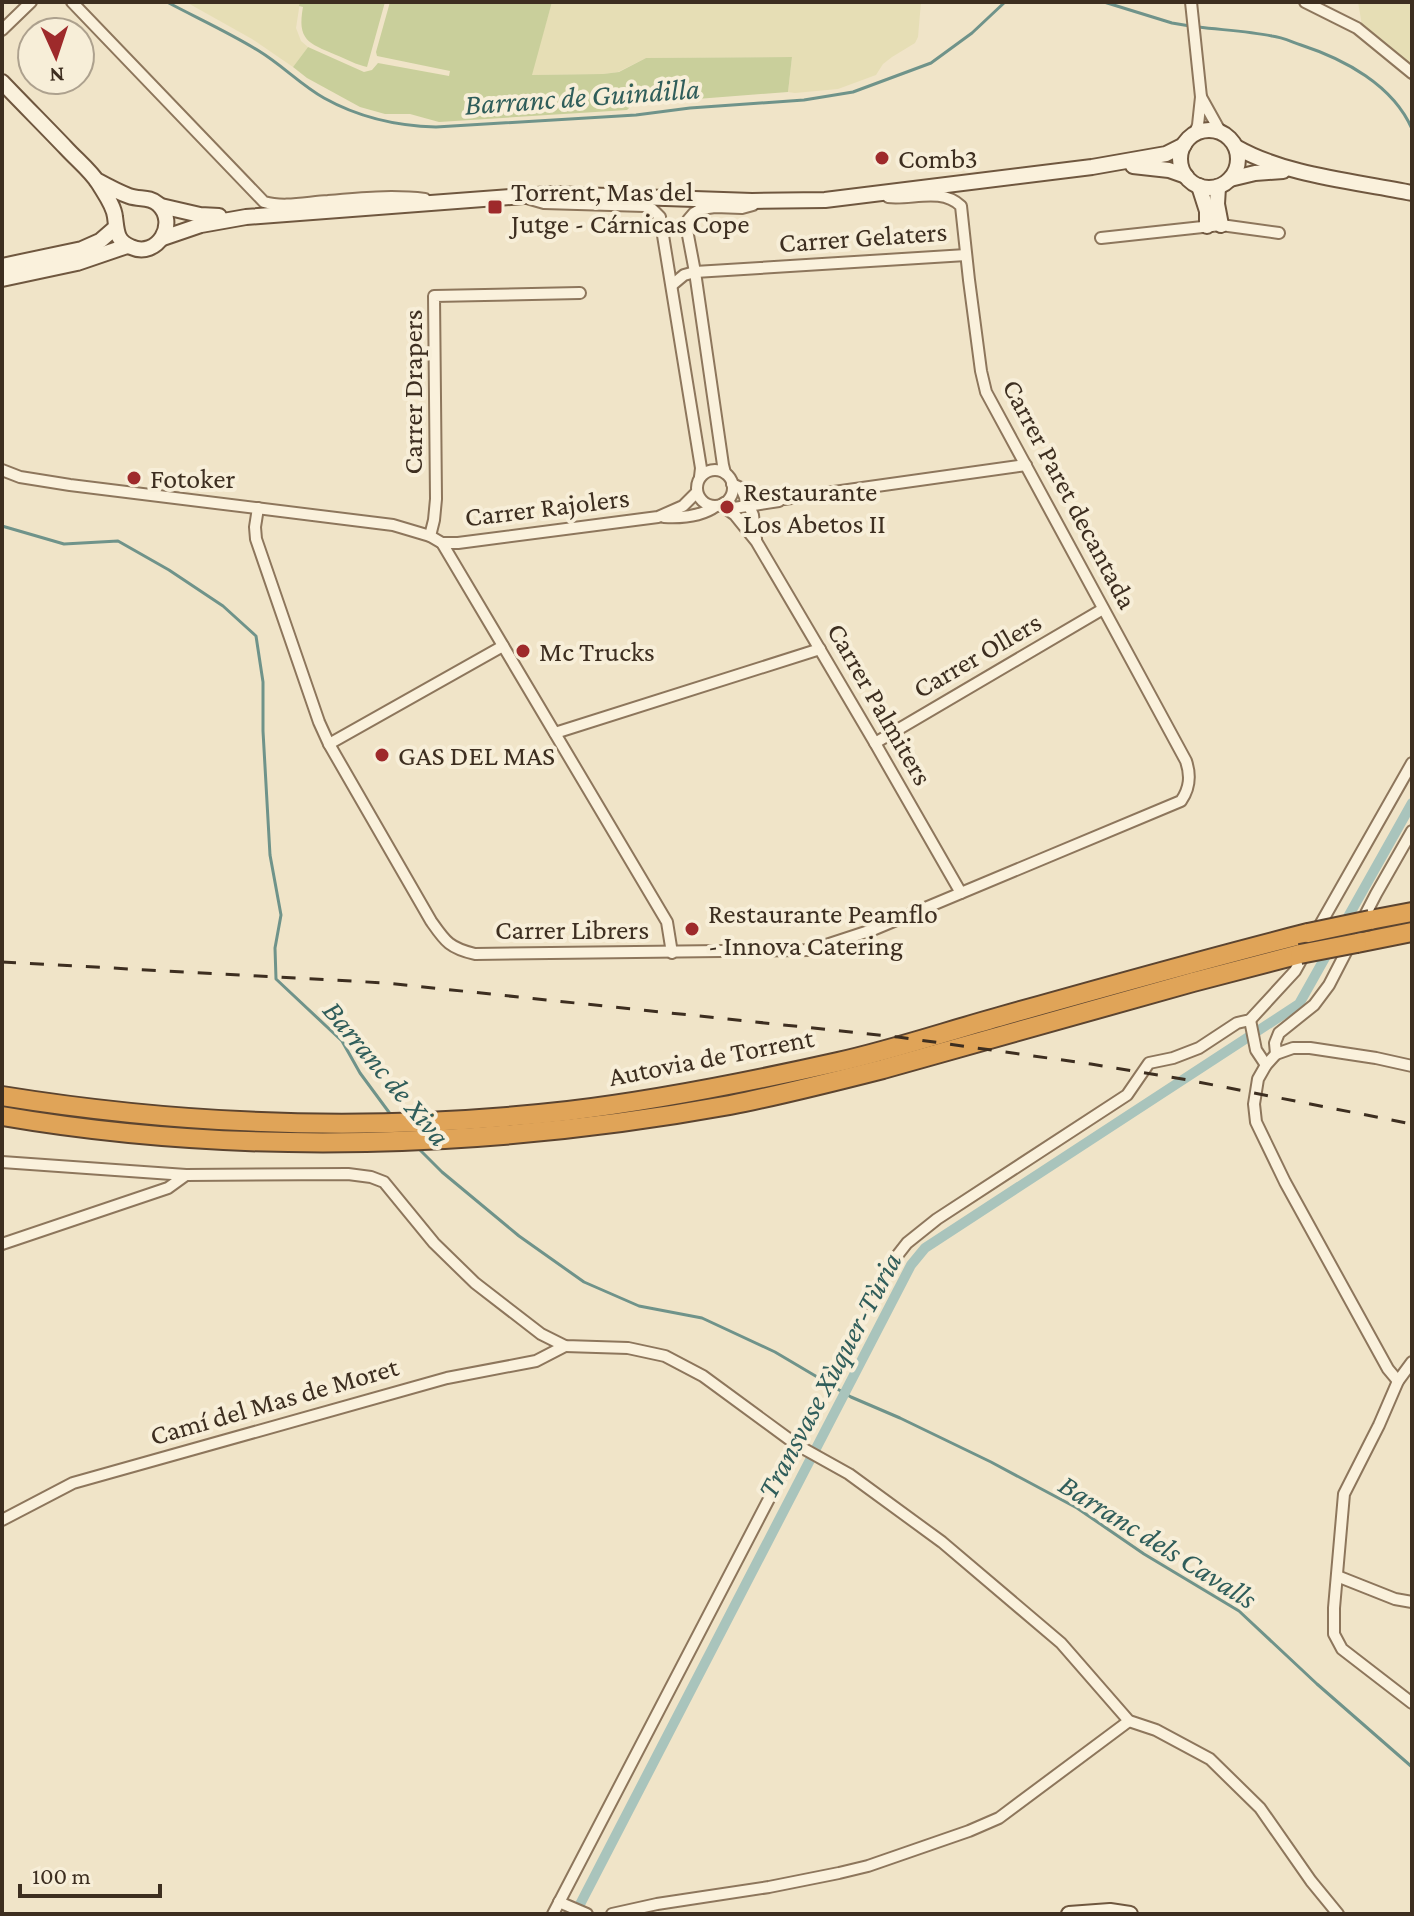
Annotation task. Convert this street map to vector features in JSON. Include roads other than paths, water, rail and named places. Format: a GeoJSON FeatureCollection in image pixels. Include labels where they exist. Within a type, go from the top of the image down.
{"type":"FeatureCollection","features":[{"type":"Feature","properties":{"kind":"highway","name":"Autovia de Torrent"},"geometry":{"type":"LineString","coordinates":[[8,1096],[119,1112],[208,1119],[352,1123],[457,1120],[566,1111],[728,1085],[828,1064],[1192,962],[1308,933],[1412,912]]}},
{"type":"Feature","properties":{"kind":"highway","name":"Autovia de Torrent"},"geometry":{"type":"LineString","coordinates":[[2,1116],[119,1132],[220,1140],[360,1142],[466,1138],[583,1127],[732,1104],[883,1069],[1300,954],[1412,932]]}},
{"type":"Feature","properties":{"kind":"highway"},"geometry":{"type":"LineString","coordinates":[[2,1123],[119,1132]]}},
{"type":"Feature","properties":{"kind":"street"},"geometry":{"type":"LineString","coordinates":[[2,30],[31,2]]}},
{"type":"Feature","properties":{"kind":"street"},"geometry":{"type":"LineString","coordinates":[[72,2],[264,202],[274,205],[411,197],[455,202]]}},
{"type":"Feature","properties":{"kind":"street"},"geometry":{"type":"LineString","coordinates":[[1186,176],[1181,161],[1198,125],[1201,97],[1191,2]]}},
{"type":"Feature","properties":{"kind":"street"},"geometry":{"type":"LineString","coordinates":[[1305,2],[1357,28],[1412,73]]}},
{"type":"Feature","properties":{"kind":"street"},"geometry":{"type":"LineString","coordinates":[[2,82],[96,180],[109,203],[121,241],[137,249],[147,249],[163,238],[201,225],[246,217],[520,196],[825,200],[1092,167],[1166,154],[1204,131],[1221,133],[1230,139],[1238,154],[1237,167],[1224,183],[1214,226]]}},
{"type":"Feature","properties":{"kind":"street"},"geometry":{"type":"LineString","coordinates":[[1201,97],[1221,133]]}},
{"type":"Feature","properties":{"kind":"street"},"geometry":{"type":"LineString","coordinates":[[1236,147],[1252,156],[1296,170],[1412,193]]}},
{"type":"Feature","properties":{"kind":"street"},"geometry":{"type":"LineString","coordinates":[[1092,167],[1150,167],[1186,176],[1199,186],[1208,188],[1255,173],[1296,170]]}},
{"type":"Feature","properties":{"kind":"street"},"geometry":{"type":"LineString","coordinates":[[96,180],[134,198]]}},
{"type":"Feature","properties":{"kind":"street"},"geometry":{"type":"LineString","coordinates":[[1199,186],[1214,226]]}},
{"type":"Feature","properties":{"kind":"street","name":"Carrer Paret decantada"},"geometry":{"type":"LineString","coordinates":[[870,195],[899,198],[945,195],[961,206],[986,392],[1186,761],[1190,773],[1188,786]]}},
{"type":"Feature","properties":{"kind":"street"},"geometry":{"type":"LineString","coordinates":[[520,196],[544,203],[645,206],[660,217],[701,468],[697,492],[706,504],[720,505],[736,486],[725,473],[687,230],[688,220],[694,213],[715,207],[742,208],[770,201]]}},
{"type":"Feature","properties":{"kind":"street"},"geometry":{"type":"LineString","coordinates":[[2,266],[82,249],[100,241],[115,222],[119,209],[134,198],[143,197],[161,206],[200,215],[246,217]]}},
{"type":"Feature","properties":{"kind":"street"},"geometry":{"type":"LineString","coordinates":[[161,206],[167,222],[163,238]]}},
{"type":"Feature","properties":{"kind":"street"},"geometry":{"type":"LineString","coordinates":[[1101,238],[1214,226],[1279,233]]}},
{"type":"Feature","properties":{"kind":"street"},"geometry":{"type":"LineString","coordinates":[[2,279],[77,263],[127,246]]}},
{"type":"Feature","properties":{"kind":"street","name":"Carrer Gelaters"},"geometry":{"type":"LineString","coordinates":[[672,285],[684,275],[695,272],[966,255]]}},
{"type":"Feature","properties":{"kind":"street","name":"Carrer Drapers"},"geometry":{"type":"LineString","coordinates":[[430,536],[436,499],[434,296],[580,293]]}},
{"type":"Feature","properties":{"kind":"street","name":"Carrer Rajolers"},"geometry":{"type":"LineString","coordinates":[[442,543],[658,517],[678,518],[706,513],[720,505],[734,508],[768,504],[784,499],[1026,465]]}},
{"type":"Feature","properties":{"kind":"street"},"geometry":{"type":"LineString","coordinates":[[2,470],[20,477],[70,485],[381,523],[430,536],[442,543],[667,922],[672,953]]}},
{"type":"Feature","properties":{"kind":"street"},"geometry":{"type":"LineString","coordinates":[[700,477],[712,470],[725,473]]}},
{"type":"Feature","properties":{"kind":"street","name":"Carrer Rajolers"},"geometry":{"type":"LineString","coordinates":[[736,486],[784,499]]}},
{"type":"Feature","properties":{"kind":"street","name":"Carrer Palmiters"},"geometry":{"type":"LineString","coordinates":[[736,486],[750,506],[756,541]]}},
{"type":"Feature","properties":{"kind":"street","name":"Carrer Rajolers"},"geometry":{"type":"LineString","coordinates":[[658,517],[683,506],[697,492]]}},
{"type":"Feature","properties":{"kind":"street"},"geometry":{"type":"LineString","coordinates":[[755,524],[768,504]]}},
{"type":"Feature","properties":{"kind":"street","name":"Carrer Palmiters"},"geometry":{"type":"LineString","coordinates":[[720,505],[735,515],[756,541],[961,893]]}},
{"type":"Feature","properties":{"kind":"street","name":"Carrer Librers"},"geometry":{"type":"LineString","coordinates":[[258,508],[256,539],[329,744],[431,921],[449,945],[461,950],[475,954],[811,950],[875,929],[1166,809],[1181,801],[1188,786]]}},
{"type":"Feature","properties":{"kind":"street","name":"Carrer Ollers"},"geometry":{"type":"LineString","coordinates":[[875,743],[1103,609]]}},
{"type":"Feature","properties":{"kind":"street"},"geometry":{"type":"LineString","coordinates":[[329,744],[503,646]]}},
{"type":"Feature","properties":{"kind":"street"},"geometry":{"type":"LineString","coordinates":[[555,733],[820,649]]}},
{"type":"Feature","properties":{"kind":"street"},"geometry":{"type":"LineString","coordinates":[[869,1303],[889,1266],[907,1243],[937,1219],[1127,1095],[1149,1063],[1199,1048],[1237,1023],[1250,1020],[1295,971],[1412,763]]}},
{"type":"Feature","properties":{"kind":"street"},"geometry":{"type":"LineString","coordinates":[[1276,1054],[1275,1043],[1279,1033],[1314,1005],[1329,985],[1412,831]]}},
{"type":"Feature","properties":{"kind":"street"},"geometry":{"type":"LineString","coordinates":[[1250,1020],[1256,1050],[1266,1065]]}},
{"type":"Feature","properties":{"kind":"street"},"geometry":{"type":"LineString","coordinates":[[1398,1381],[1388,1369],[1285,1182],[1256,1122],[1254,1104],[1258,1079],[1266,1065],[1276,1054],[1293,1048],[1310,1048],[1412,1066]]}},
{"type":"Feature","properties":{"kind":"street"},"geometry":{"type":"LineString","coordinates":[[2,1162],[186,1175],[348,1174],[384,1182],[434,1243],[475,1283],[541,1334],[565,1346],[628,1348],[665,1356],[703,1376],[802,1448],[849,1474],[942,1542],[1061,1643],[1129,1721],[1156,1730],[1210,1759],[1260,1808],[1338,1914]]}},
{"type":"Feature","properties":{"kind":"street"},"geometry":{"type":"LineString","coordinates":[[2,1244],[168,1188],[186,1175]]}},
{"type":"Feature","properties":{"kind":"street","name":"Camí del Mas de Moret"},"geometry":{"type":"LineString","coordinates":[[2,1520],[73,1483],[447,1378],[536,1361],[565,1346]]}},
{"type":"Feature","properties":{"kind":"street"},"geometry":{"type":"LineString","coordinates":[[1412,1362],[1398,1381],[1344,1494],[1334,1608],[1334,1634],[1342,1649],[1412,1703]]}},
{"type":"Feature","properties":{"kind":"street"},"geometry":{"type":"LineString","coordinates":[[553,1914],[802,1448]]}},
{"type":"Feature","properties":{"kind":"street"},"geometry":{"type":"LineString","coordinates":[[1337,1576],[1395,1599],[1412,1602]]}},
{"type":"Feature","properties":{"kind":"street"},"geometry":{"type":"LineString","coordinates":[[612,1914],[839,1873],[969,1831],[999,1818],[1129,1721]]}},
{"type":"Feature","properties":{"kind":"street"},"geometry":{"type":"LineString","coordinates":[[559,1902],[587,1914]]}},
{"type":"Feature","properties":{"kind":"street"},"geometry":{"type":"LineString","coordinates":[[1069,1914],[1110,1911],[1130,1914]]}},
{"type":"Feature","properties":{"kind":"waterway","name":"Barranc de Guindilla"},"geometry":{"type":"LineString","coordinates":[[167,2],[259,51],[337,105],[378,119],[436,127],[636,115],[804,100],[853,92],[931,63],[972,33],[1005,2]]}},
{"type":"Feature","properties":{"kind":"waterway","name":"Barranc de Guindilla"},"geometry":{"type":"LineString","coordinates":[[1104,2],[1190,26]]}},
{"type":"Feature","properties":{"kind":"waterway","name":"Barranc de Guindilla"},"geometry":{"type":"LineString","coordinates":[[1198,27],[1276,37],[1334,58],[1380,87],[1404,113],[1412,129]]}},
{"type":"Feature","properties":{"kind":"waterway","name":"Barranc de Xiva"},"geometry":{"type":"LineString","coordinates":[[2,526],[64,544],[118,541],[223,606],[256,636],[263,682],[270,855],[281,915],[275,948],[276,979],[342,1041],[360,1073],[391,1115]]}},
{"type":"Feature","properties":{"kind":"waterway","name":"Transvase Xùquer-Tùria"},"geometry":{"type":"LineString","coordinates":[[575,1914],[911,1265],[925,1248],[1299,1004],[1412,803]]}},
{"type":"Feature","properties":{"kind":"waterway","name":"Barranc dels Cavalls"},"geometry":{"type":"LineString","coordinates":[[419,1149],[519,1236],[584,1282],[639,1306],[702,1318],[775,1352],[851,1397],[991,1462],[1077,1508],[1144,1554],[1239,1611],[1412,1767]]}},
{"type":"Feature","properties":{"kind":"railway"},"geometry":{"type":"LineString","coordinates":[[2,962],[386,983],[898,1037],[1188,1080],[1412,1124]]}},
{"type":"Feature","properties":{"kind":"place","name":"Comb3"},"geometry":{"type":"Point","coordinates":[882,158]}},
{"type":"Feature","properties":{"kind":"place","name":"Torrent, Mas del Jutge - Cárnicas Cope"},"geometry":{"type":"Point","coordinates":[495,207]}},
{"type":"Feature","properties":{"kind":"place","name":"Fotoker"},"geometry":{"type":"Point","coordinates":[134,478]}},
{"type":"Feature","properties":{"kind":"place","name":"Restaurante Los Abetos II"},"geometry":{"type":"Point","coordinates":[727,507]}},
{"type":"Feature","properties":{"kind":"place","name":"Mc Trucks"},"geometry":{"type":"Point","coordinates":[523,651]}},
{"type":"Feature","properties":{"kind":"place","name":"GAS DEL MAS"},"geometry":{"type":"Point","coordinates":[382,755]}},
{"type":"Feature","properties":{"kind":"place","name":"Restaurante Peamflo - Innova Catering"},"geometry":{"type":"Point","coordinates":[692,929]}}]}
